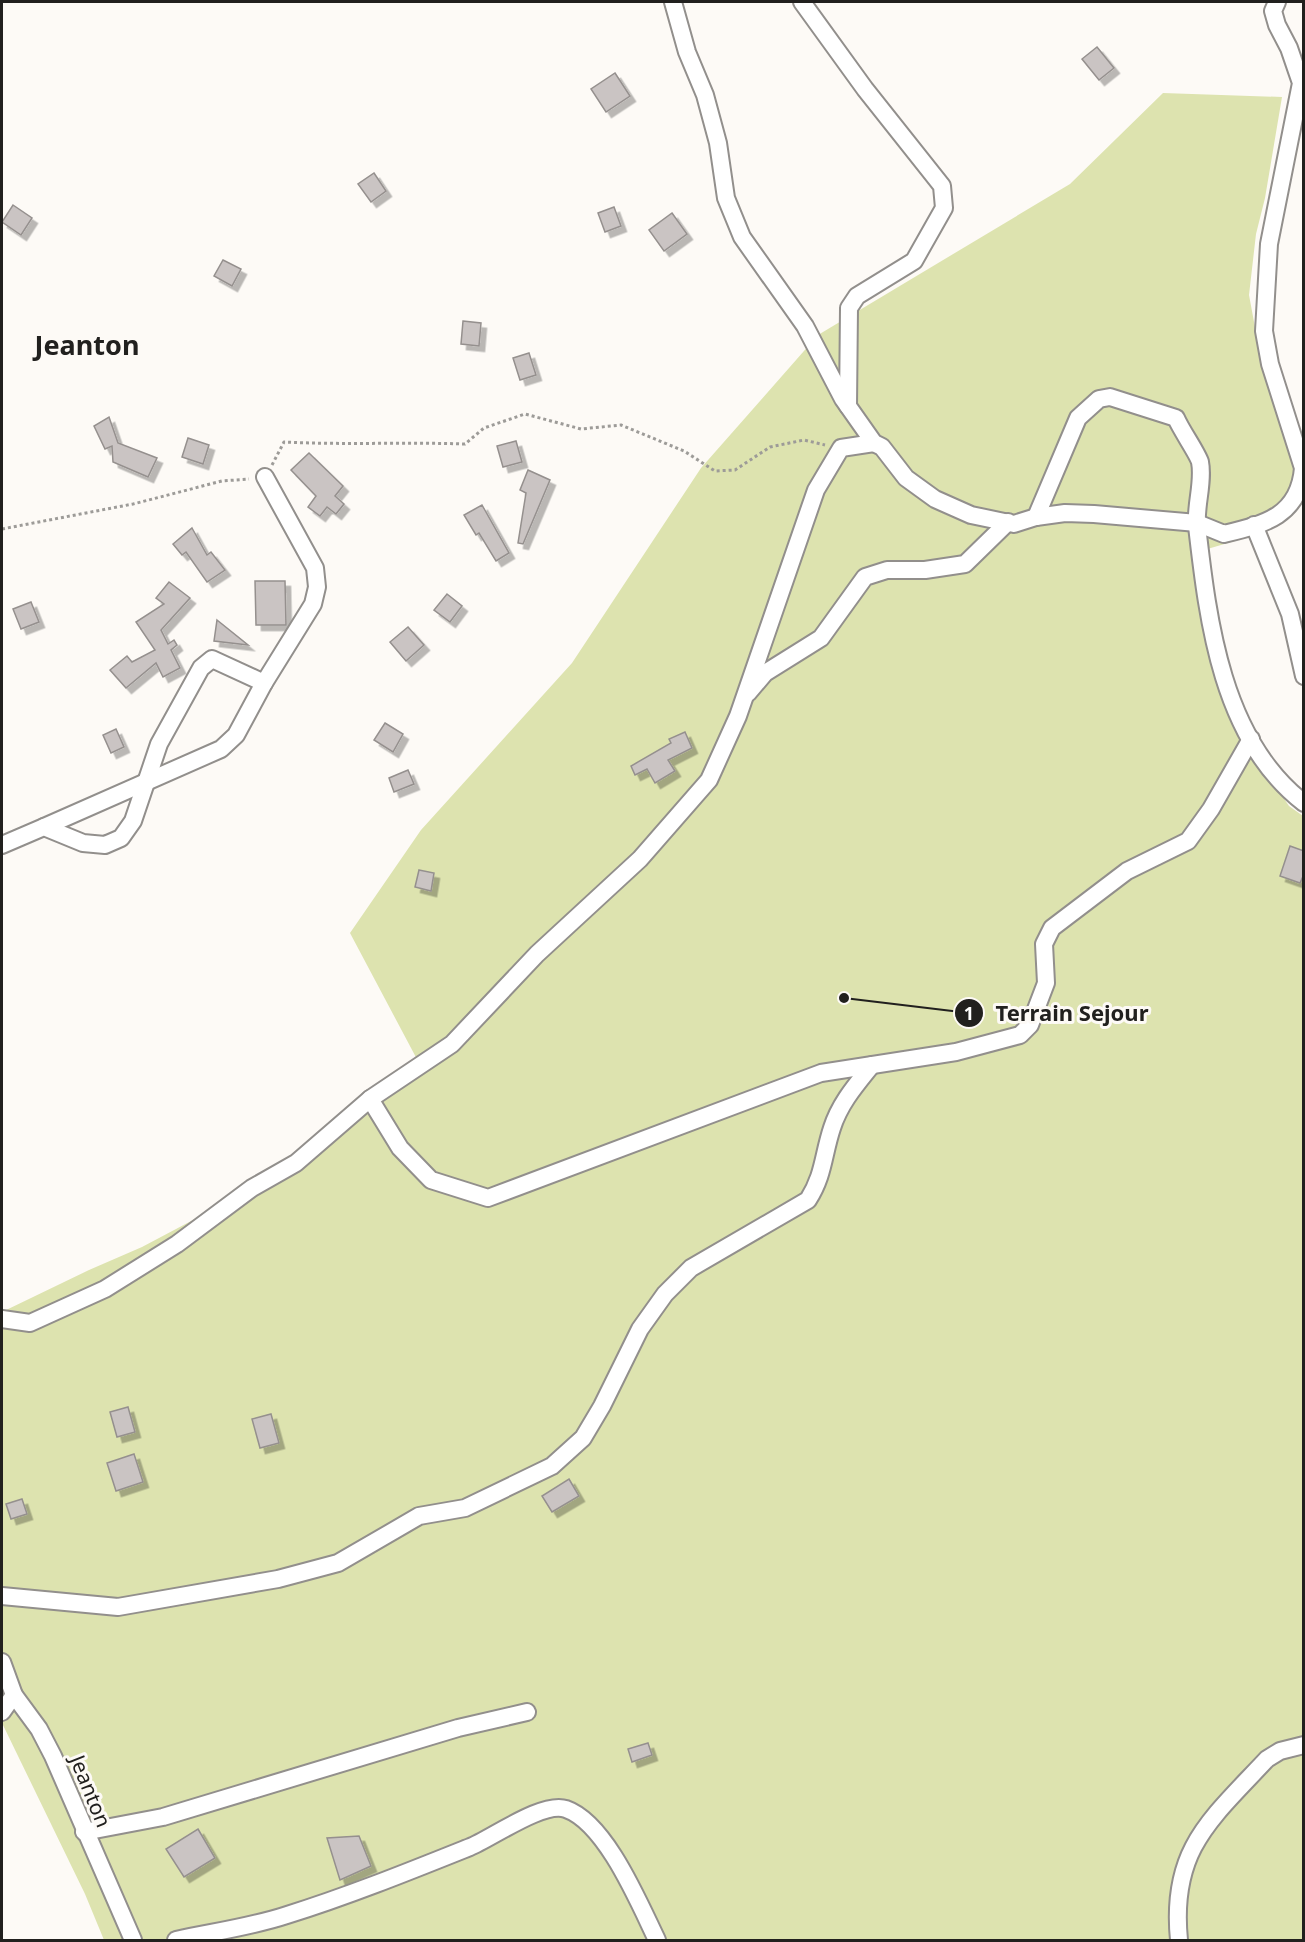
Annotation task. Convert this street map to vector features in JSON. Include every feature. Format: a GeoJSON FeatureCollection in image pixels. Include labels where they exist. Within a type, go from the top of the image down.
{"type":"FeatureCollection","features":[{"type":"Feature","properties":{"kind":"street"},"geometry":{"type":"LineString","coordinates":[[673,2],[687,52],[705,94],[718,143],[726,198],[742,237],[805,326],[848,406],[874,443],[882,447],[906,478],[935,499],[971,514],[1014,524],[1036,517],[1065,513],[1094,514],[1197,523],[1224,534],[1282,513],[1296,500],[1302,486],[1303,468],[1270,364],[1264,331],[1269,244],[1301,83],[1289,48],[1277,26],[1273,11],[1277,2]]}},
{"type":"Feature","properties":{"kind":"street"},"geometry":{"type":"LineString","coordinates":[[802,2],[865,89],[942,186],[944,208],[914,261],[857,296],[849,308],[848,406]]}},
{"type":"Feature","properties":{"kind":"street"},"geometry":{"type":"LineString","coordinates":[[1036,517],[1078,418],[1099,399],[1110,397],[1176,418],[1200,462],[1197,523],[1219,661],[1239,722],[1270,768],[1304,803]]}},
{"type":"Feature","properties":{"kind":"street"},"geometry":{"type":"LineString","coordinates":[[2,1319],[30,1323],[105,1289],[177,1244],[252,1188],[296,1163],[370,1099],[452,1044],[537,954],[640,859],[709,780],[738,716],[816,490],[841,448],[874,443]]}},
{"type":"Feature","properties":{"kind":"street"},"geometry":{"type":"LineString","coordinates":[[2,845],[144,784],[229,743],[313,604],[317,587],[315,568],[265,477]]}},
{"type":"Feature","properties":{"kind":"street"},"geometry":{"type":"LineString","coordinates":[[744,696],[765,673],[821,638],[865,577],[887,570],[925,570],[965,564],[1008,522]]}},
{"type":"Feature","properties":{"kind":"street"},"geometry":{"type":"LineString","coordinates":[[1254,525],[1290,614],[1304,675]]}},
{"type":"Feature","properties":{"kind":"street"},"geometry":{"type":"LineString","coordinates":[[44,827],[83,843],[105,845],[121,838],[127,832],[159,744],[201,668],[212,659],[264,683]]}},
{"type":"Feature","properties":{"kind":"street"},"geometry":{"type":"LineString","coordinates":[[370,1099],[400,1148],[431,1180],[488,1198],[820,1073],[956,1052],[1020,1035],[1030,1025],[1046,983],[1044,944],[1052,928],[1127,871],[1188,841],[1211,809],[1251,739]]}},
{"type":"Feature","properties":{"kind":"street"},"geometry":{"type":"LineString","coordinates":[[2,1596],[118,1607],[278,1579],[338,1563],[419,1516],[465,1508],[552,1466],[583,1438],[602,1406],[640,1329],[665,1294],[691,1268],[808,1200],[820,1181],[831,1129],[844,1100],[872,1065]]}},
{"type":"Feature","properties":{"kind":"street","name":"Jeanton"},"geometry":{"type":"LineString","coordinates":[[2,1662],[14,1695],[39,1729],[133,1941]]}},
{"type":"Feature","properties":{"kind":"street"},"geometry":{"type":"LineString","coordinates":[[2,1712],[14,1695]]}},
{"type":"Feature","properties":{"kind":"street"},"geometry":{"type":"LineString","coordinates":[[84,1832],[163,1817],[458,1728],[527,1712]]}},
{"type":"Feature","properties":{"kind":"street"},"geometry":{"type":"LineString","coordinates":[[1179,1941],[1176,1911],[1178,1887],[1184,1867],[1199,1836],[1267,1759],[1280,1751],[1304,1745]]}},
{"type":"Feature","properties":{"kind":"street"},"geometry":{"type":"LineString","coordinates":[[176,1941],[286,1916],[472,1846],[544,1811],[562,1808],[579,1814],[593,1828],[625,1873],[657,1941]]}},
{"type":"Feature","properties":{"kind":"path"},"geometry":{"type":"LineString","coordinates":[[2,529],[133,504],[222,481],[265,477],[284,442],[332,445],[395,442],[465,444],[484,428],[525,414],[581,429],[621,424],[684,451],[715,471],[735,470],[770,447],[804,440],[841,448]]}},
{"type":"Feature","properties":{"kind":"green space"},"geometry":{"type":"Polygon","coordinates":[[[1163,93],[1282,97],[1265,198],[1256,234],[1249,295],[1257,338],[1296,470],[1292,495],[1259,534],[1197,552],[1239,733],[1289,806],[1303,816],[1303,1940],[104,1940],[85,1894],[2,1723],[2,1312],[142,1247],[193,1220],[276,1167],[419,1063],[350,933],[421,830],[572,663],[701,468],[818,335],[1070,184],[1163,93]]]}},
{"type":"Feature","properties":{"kind":"building"},"geometry":{"type":"Polygon","coordinates":[[[1097,47],[1114,68],[1099,80],[1082,59],[1097,47]]]}},
{"type":"Feature","properties":{"kind":"building"},"geometry":{"type":"Polygon","coordinates":[[[615,73],[630,96],[606,112],[591,89],[615,73]]]}},
{"type":"Feature","properties":{"kind":"building"},"geometry":{"type":"Polygon","coordinates":[[[374,173],[386,191],[371,202],[358,184],[374,173]]]}},
{"type":"Feature","properties":{"kind":"building"},"geometry":{"type":"Polygon","coordinates":[[[13,205],[32,218],[21,235],[2,222],[13,205]]]}},
{"type":"Feature","properties":{"kind":"building"},"geometry":{"type":"Polygon","coordinates":[[[614,207],[621,226],[605,232],[598,213],[614,207]]]}},
{"type":"Feature","properties":{"kind":"building"},"geometry":{"type":"Polygon","coordinates":[[[672,213],[687,234],[664,251],[649,230],[672,213]]]}},
{"type":"Feature","properties":{"kind":"building"},"geometry":{"type":"Polygon","coordinates":[[[223,260],[241,269],[232,286],[214,276],[223,260]]]}},
{"type":"Feature","properties":{"kind":"building"},"geometry":{"type":"Polygon","coordinates":[[[463,321],[481,323],[479,346],[461,344],[463,321]]]}},
{"type":"Feature","properties":{"kind":"building"},"geometry":{"type":"Polygon","coordinates":[[[529,353],[536,375],[520,380],[513,358],[529,353]]]}},
{"type":"Feature","properties":{"kind":"building"},"geometry":{"type":"Polygon","coordinates":[[[109,417],[118,443],[157,458],[148,477],[113,462],[112,446],[105,449],[94,426],[109,417]]]}},
{"type":"Feature","properties":{"kind":"building"},"geometry":{"type":"Polygon","coordinates":[[[188,438],[209,445],[203,464],[182,457],[188,438]]]}},
{"type":"Feature","properties":{"kind":"building"},"geometry":{"type":"Polygon","coordinates":[[[516,441],[522,462],[503,467],[497,446],[516,441]]]}},
{"type":"Feature","properties":{"kind":"building"},"geometry":{"type":"Polygon","coordinates":[[[309,453],[343,486],[335,496],[344,504],[336,514],[327,507],[320,516],[308,507],[316,496],[291,470],[309,453]]]}},
{"type":"Feature","properties":{"kind":"building"},"geometry":{"type":"Polygon","coordinates":[[[528,470],[550,480],[523,544],[518,543],[526,493],[520,490],[528,470]]]}},
{"type":"Feature","properties":{"kind":"building"},"geometry":{"type":"Polygon","coordinates":[[[482,505],[509,553],[496,561],[479,533],[476,535],[464,515],[482,505]]]}},
{"type":"Feature","properties":{"kind":"building"},"geometry":{"type":"Polygon","coordinates":[[[192,528],[207,555],[211,552],[225,570],[207,582],[186,552],[182,555],[173,544],[192,528]]]}},
{"type":"Feature","properties":{"kind":"building"},"geometry":{"type":"Polygon","coordinates":[[[255,581],[285,581],[286,625],[256,625],[255,581]]]}},
{"type":"Feature","properties":{"kind":"building"},"geometry":{"type":"Polygon","coordinates":[[[169,582],[190,598],[161,630],[168,644],[174,640],[177,645],[171,650],[180,668],[163,677],[156,663],[126,688],[110,670],[127,656],[132,662],[155,650],[136,622],[164,604],[156,598],[169,582]]]}},
{"type":"Feature","properties":{"kind":"building"},"geometry":{"type":"Polygon","coordinates":[[[447,594],[462,606],[450,622],[434,610],[447,594]]]}},
{"type":"Feature","properties":{"kind":"building"},"geometry":{"type":"Polygon","coordinates":[[[31,602],[39,622],[21,629],[13,609],[31,602]]]}},
{"type":"Feature","properties":{"kind":"building"},"geometry":{"type":"Polygon","coordinates":[[[217,620],[248,645],[214,641],[217,620]]]}},
{"type":"Feature","properties":{"kind":"building"},"geometry":{"type":"Polygon","coordinates":[[[408,627],[424,645],[406,661],[390,642],[408,627]]]}},
{"type":"Feature","properties":{"kind":"building"},"geometry":{"type":"Polygon","coordinates":[[[385,723],[403,734],[393,752],[374,740],[385,723]]]}},
{"type":"Feature","properties":{"kind":"building"},"geometry":{"type":"Polygon","coordinates":[[[116,729],[124,747],[111,753],[103,735],[116,729]]]}},
{"type":"Feature","properties":{"kind":"building"},"geometry":{"type":"Polygon","coordinates":[[[685,732],[692,748],[668,760],[675,771],[655,783],[647,769],[635,775],[631,766],[671,743],[669,739],[685,732]]]}},
{"type":"Feature","properties":{"kind":"building"},"geometry":{"type":"Polygon","coordinates":[[[408,770],[414,784],[394,792],[389,778],[408,770]]]}},
{"type":"Feature","properties":{"kind":"building"},"geometry":{"type":"Polygon","coordinates":[[[1290,846],[1304,851],[1304,874],[1300,883],[1280,876],[1290,846]]]}},
{"type":"Feature","properties":{"kind":"building"},"geometry":{"type":"Polygon","coordinates":[[[419,870],[434,873],[431,891],[415,887],[419,870]]]}},
{"type":"Feature","properties":{"kind":"building"},"geometry":{"type":"Polygon","coordinates":[[[128,1407],[135,1432],[117,1437],[110,1412],[128,1407]]]}},
{"type":"Feature","properties":{"kind":"building"},"geometry":{"type":"Polygon","coordinates":[[[271,1414],[279,1443],[260,1448],[252,1419],[271,1414]]]}},
{"type":"Feature","properties":{"kind":"building"},"geometry":{"type":"Polygon","coordinates":[[[134,1454],[143,1482],[116,1491],[107,1463],[134,1454]]]}},
{"type":"Feature","properties":{"kind":"building"},"geometry":{"type":"Polygon","coordinates":[[[569,1479],[579,1496],[552,1512],[542,1496],[569,1479]]]}},
{"type":"Feature","properties":{"kind":"building"},"geometry":{"type":"Polygon","coordinates":[[[22,1499],[27,1514],[11,1519],[6,1504],[22,1499]]]}},
{"type":"Feature","properties":{"kind":"building"},"geometry":{"type":"Polygon","coordinates":[[[648,1743],[652,1755],[632,1762],[628,1749],[648,1743]]]}},
{"type":"Feature","properties":{"kind":"building"},"geometry":{"type":"Polygon","coordinates":[[[198,1829],[215,1858],[184,1877],[166,1849],[198,1829]]]}},
{"type":"Feature","properties":{"kind":"building"},"geometry":{"type":"Polygon","coordinates":[[[359,1836],[371,1866],[340,1880],[327,1838],[359,1836]]]}},
{"type":"Feature","properties":{"kind":"place","name":"Terrain Sejour"},"geometry":{"type":"Point","coordinates":[844,998]}},
{"type":"Feature","properties":{"kind":"district","name":"Jeanton"},"geometry":{"type":"Point","coordinates":[87,344]}}]}
